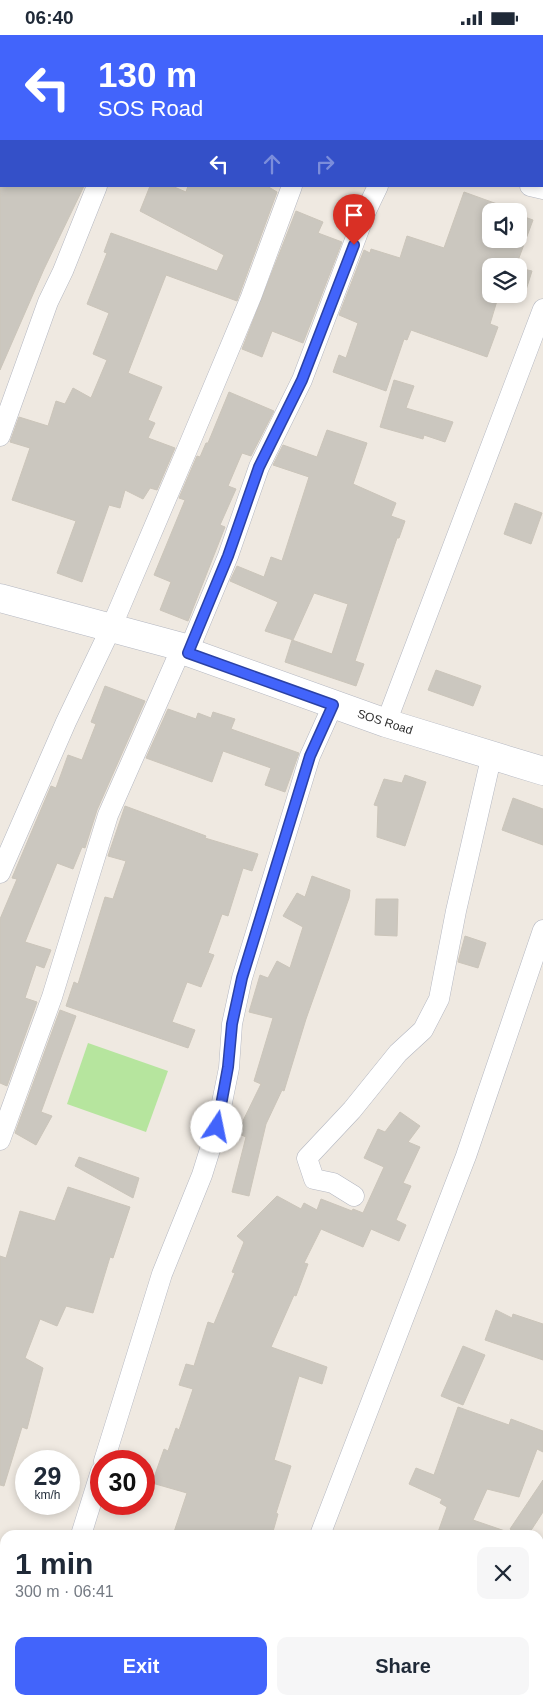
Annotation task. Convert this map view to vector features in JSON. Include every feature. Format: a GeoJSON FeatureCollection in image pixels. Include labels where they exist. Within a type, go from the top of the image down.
{"type":"FeatureCollection","features":[{"type":"Feature","properties":{"kind":"street"},"geometry":{"type":"LineString","coordinates":[[0,436],[48,302],[64,271],[97,187]]}},
{"type":"Feature","properties":{"kind":"street"},"geometry":{"type":"LineString","coordinates":[[0,873],[66,722],[111,628],[250,297],[292,187]]}},
{"type":"Feature","properties":{"kind":"street"},"geometry":{"type":"LineString","coordinates":[[0,1140],[4,1112],[52,997],[108,815],[228,556],[259,467],[302,380],[366,211],[378,187]]}},
{"type":"Feature","properties":{"kind":"street"},"geometry":{"type":"LineString","coordinates":[[386,723],[543,309]]}},
{"type":"Feature","properties":{"kind":"street","name":"SOS Road"},"geometry":{"type":"LineString","coordinates":[[0,597],[185,650],[386,723],[543,771]]}},
{"type":"Feature","properties":{"kind":"street"},"geometry":{"type":"LineString","coordinates":[[107,1450],[162,1274],[202,1175],[217,1127],[228,1067],[232,1024],[242,978],[310,756],[333,705]]}},
{"type":"Feature","properties":{"kind":"street"},"geometry":{"type":"LineString","coordinates":[[354,1196],[334,1183],[314,1179],[306,1158],[352,1110],[398,1053],[423,1030],[439,999],[456,911],[492,755]]}},
{"type":"Feature","properties":{"kind":"street"},"geometry":{"type":"LineString","coordinates":[[322,1530],[466,1155],[543,930]]}},
{"type":"Feature","properties":{"kind":"street"},"geometry":{"type":"LineString","coordinates":[[83,1530],[90,1506]]}},
{"type":"Feature","properties":{"kind":"green space"},"geometry":{"type":"Polygon","coordinates":[[[88,1043],[168,1071],[146,1132],[67,1104],[88,1043]]]}},
{"type":"Feature","properties":{"kind":"building"},"geometry":{"type":"Polygon","coordinates":[[[0,187],[84,187],[44,269],[0,370],[0,187]]]}},
{"type":"Feature","properties":{"kind":"building"},"geometry":{"type":"Polygon","coordinates":[[[150,187],[174,187],[186,192],[188,187],[269,187],[277,192],[237,301],[166,275],[128,373],[162,387],[148,420],[155,423],[148,438],[175,448],[157,490],[150,488],[143,499],[125,490],[120,508],[109,505],[82,582],[57,573],[76,521],[12,500],[30,448],[10,442],[19,417],[48,426],[56,401],[65,404],[73,388],[91,398],[107,360],[93,354],[109,313],[87,304],[107,253],[104,252],[111,233],[217,271],[224,255],[140,211],[150,187]]]}},
{"type":"Feature","properties":{"kind":"building"},"geometry":{"type":"Polygon","coordinates":[[[464,192],[494,203],[482,203],[482,248],[523,248],[519,258],[482,258],[482,303],[496,303],[490,324],[498,327],[487,357],[411,330],[407,340],[404,339],[386,391],[333,372],[339,355],[346,358],[358,323],[339,315],[364,250],[370,253],[371,249],[400,258],[407,236],[444,248],[464,192]]]}},
{"type":"Feature","properties":{"kind":"building"},"geometry":{"type":"Polygon","coordinates":[[[296,211],[323,222],[318,233],[342,242],[303,343],[272,331],[262,357],[242,349],[296,211]]]}},
{"type":"Feature","properties":{"kind":"building"},"geometry":{"type":"Polygon","coordinates":[[[527,218],[533,220],[527,236],[527,218]]]}},
{"type":"Feature","properties":{"kind":"building"},"geometry":{"type":"Polygon","coordinates":[[[527,270],[532,271],[527,287],[527,270]]]}},
{"type":"Feature","properties":{"kind":"building"},"geometry":{"type":"Polygon","coordinates":[[[394,380],[414,386],[406,408],[453,422],[445,442],[424,435],[423,439],[380,427],[394,380]]]}},
{"type":"Feature","properties":{"kind":"building"},"geometry":{"type":"Polygon","coordinates":[[[229,392],[274,411],[251,456],[242,453],[228,486],[236,489],[220,525],[225,527],[188,621],[160,610],[171,582],[154,575],[185,500],[179,498],[197,456],[200,457],[206,443],[208,443],[229,392]]]}},
{"type":"Feature","properties":{"kind":"building"},"geometry":{"type":"Polygon","coordinates":[[[327,430],[367,443],[353,484],[396,503],[391,516],[405,521],[399,538],[397,538],[355,661],[364,664],[356,686],[285,662],[292,640],[332,654],[348,604],[314,593],[293,640],[265,631],[278,602],[230,581],[237,566],[264,577],[271,557],[282,561],[309,477],[273,465],[283,445],[317,457],[327,430]]]}},
{"type":"Feature","properties":{"kind":"building"},"geometry":{"type":"Polygon","coordinates":[[[515,503],[542,513],[531,544],[504,534],[515,503]]]}},
{"type":"Feature","properties":{"kind":"building"},"geometry":{"type":"Polygon","coordinates":[[[436,670],[481,686],[473,706],[428,690],[436,670]]]}},
{"type":"Feature","properties":{"kind":"building"},"geometry":{"type":"Polygon","coordinates":[[[105,686],[145,701],[97,810],[85,848],[82,847],[73,869],[57,863],[25,942],[51,950],[44,968],[36,965],[25,998],[37,1002],[7,1086],[0,1083],[0,919],[17,879],[12,878],[51,786],[56,788],[68,755],[82,760],[96,724],[91,722],[105,686]]]}},
{"type":"Feature","properties":{"kind":"building"},"geometry":{"type":"Polygon","coordinates":[[[168,709],[196,719],[198,713],[211,718],[213,712],[235,719],[231,729],[299,753],[285,792],[265,785],[271,768],[223,751],[212,782],[146,758],[168,709]]]}},
{"type":"Feature","properties":{"kind":"building"},"geometry":{"type":"Polygon","coordinates":[[[405,775],[426,782],[405,846],[377,837],[378,806],[374,805],[384,779],[402,783],[405,775]]]}},
{"type":"Feature","properties":{"kind":"building"},"geometry":{"type":"Polygon","coordinates":[[[513,798],[543,809],[543,845],[502,830],[513,798]]]}},
{"type":"Feature","properties":{"kind":"building"},"geometry":{"type":"Polygon","coordinates":[[[125,806],[206,836],[205,838],[258,854],[252,871],[243,868],[228,916],[222,914],[208,953],[214,955],[201,987],[187,982],[172,1022],[195,1030],[188,1048],[66,1006],[74,982],[78,984],[105,897],[113,899],[126,861],[108,856],[125,806]]]}},
{"type":"Feature","properties":{"kind":"building"},"geometry":{"type":"Polygon","coordinates":[[[312,876],[350,890],[349,898],[306,1019],[284,1091],[282,1090],[266,1124],[249,1196],[232,1192],[246,1137],[237,1133],[261,1084],[254,1081],[273,1018],[249,1012],[260,975],[268,978],[277,961],[290,968],[303,927],[283,916],[297,893],[305,897],[312,876]]]}},
{"type":"Feature","properties":{"kind":"building"},"geometry":{"type":"Polygon","coordinates":[[[376,899],[398,899],[397,936],[375,935],[376,899]]]}},
{"type":"Feature","properties":{"kind":"building"},"geometry":{"type":"Polygon","coordinates":[[[465,936],[486,943],[478,968],[458,962],[465,936]]]}},
{"type":"Feature","properties":{"kind":"building"},"geometry":{"type":"Polygon","coordinates":[[[60,1010],[76,1016],[41,1112],[52,1116],[36,1145],[15,1133],[60,1010]]]}},
{"type":"Feature","properties":{"kind":"building"},"geometry":{"type":"Polygon","coordinates":[[[400,1112],[420,1126],[408,1142],[420,1147],[403,1183],[411,1186],[396,1220],[406,1225],[399,1241],[371,1229],[363,1247],[321,1229],[304,1263],[308,1264],[296,1296],[294,1295],[271,1347],[327,1367],[322,1384],[299,1376],[274,1460],[291,1466],[276,1513],[278,1514],[273,1530],[175,1530],[187,1493],[155,1484],[155,1474],[164,1449],[168,1451],[176,1428],[179,1430],[193,1389],[179,1385],[186,1364],[194,1366],[208,1322],[214,1324],[235,1273],[232,1272],[244,1242],[237,1236],[277,1196],[301,1209],[304,1203],[317,1210],[321,1199],[352,1211],[353,1209],[363,1213],[384,1167],[364,1158],[378,1129],[385,1132],[400,1112]]]}},
{"type":"Feature","properties":{"kind":"building"},"geometry":{"type":"Polygon","coordinates":[[[79,1157],[139,1178],[133,1198],[75,1166],[79,1157]]]}},
{"type":"Feature","properties":{"kind":"building"},"geometry":{"type":"Polygon","coordinates":[[[68,1187],[130,1207],[113,1258],[110,1257],[93,1313],[66,1306],[57,1326],[40,1319],[25,1358],[43,1368],[27,1429],[22,1427],[4,1486],[0,1485],[0,1256],[6,1258],[20,1211],[55,1221],[68,1187]]]}},
{"type":"Feature","properties":{"kind":"building"},"geometry":{"type":"Polygon","coordinates":[[[496,1310],[512,1318],[513,1314],[543,1324],[543,1360],[485,1340],[496,1310]]]}},
{"type":"Feature","properties":{"kind":"building"},"geometry":{"type":"Polygon","coordinates":[[[463,1346],[485,1355],[463,1405],[441,1396],[463,1346]]]}},
{"type":"Feature","properties":{"kind":"building"},"geometry":{"type":"Polygon","coordinates":[[[458,1407],[509,1425],[511,1419],[543,1431],[543,1452],[537,1449],[519,1497],[487,1489],[473,1520],[502,1530],[439,1530],[447,1507],[440,1503],[442,1499],[409,1484],[416,1468],[434,1475],[458,1407]]]}},
{"type":"Feature","properties":{"kind":"building"},"geometry":{"type":"Polygon","coordinates":[[[543,1480],[543,1512],[531,1530],[510,1529],[543,1480]]]}},
{"type":"Feature","properties":{"kind":"route"},"geometry":{"type":"LineString","coordinates":[[217,1127],[228,1067],[232,1024],[242,978],[310,756],[333,705],[188,653],[228,556],[259,467],[302,380],[354,245]]}}]}
